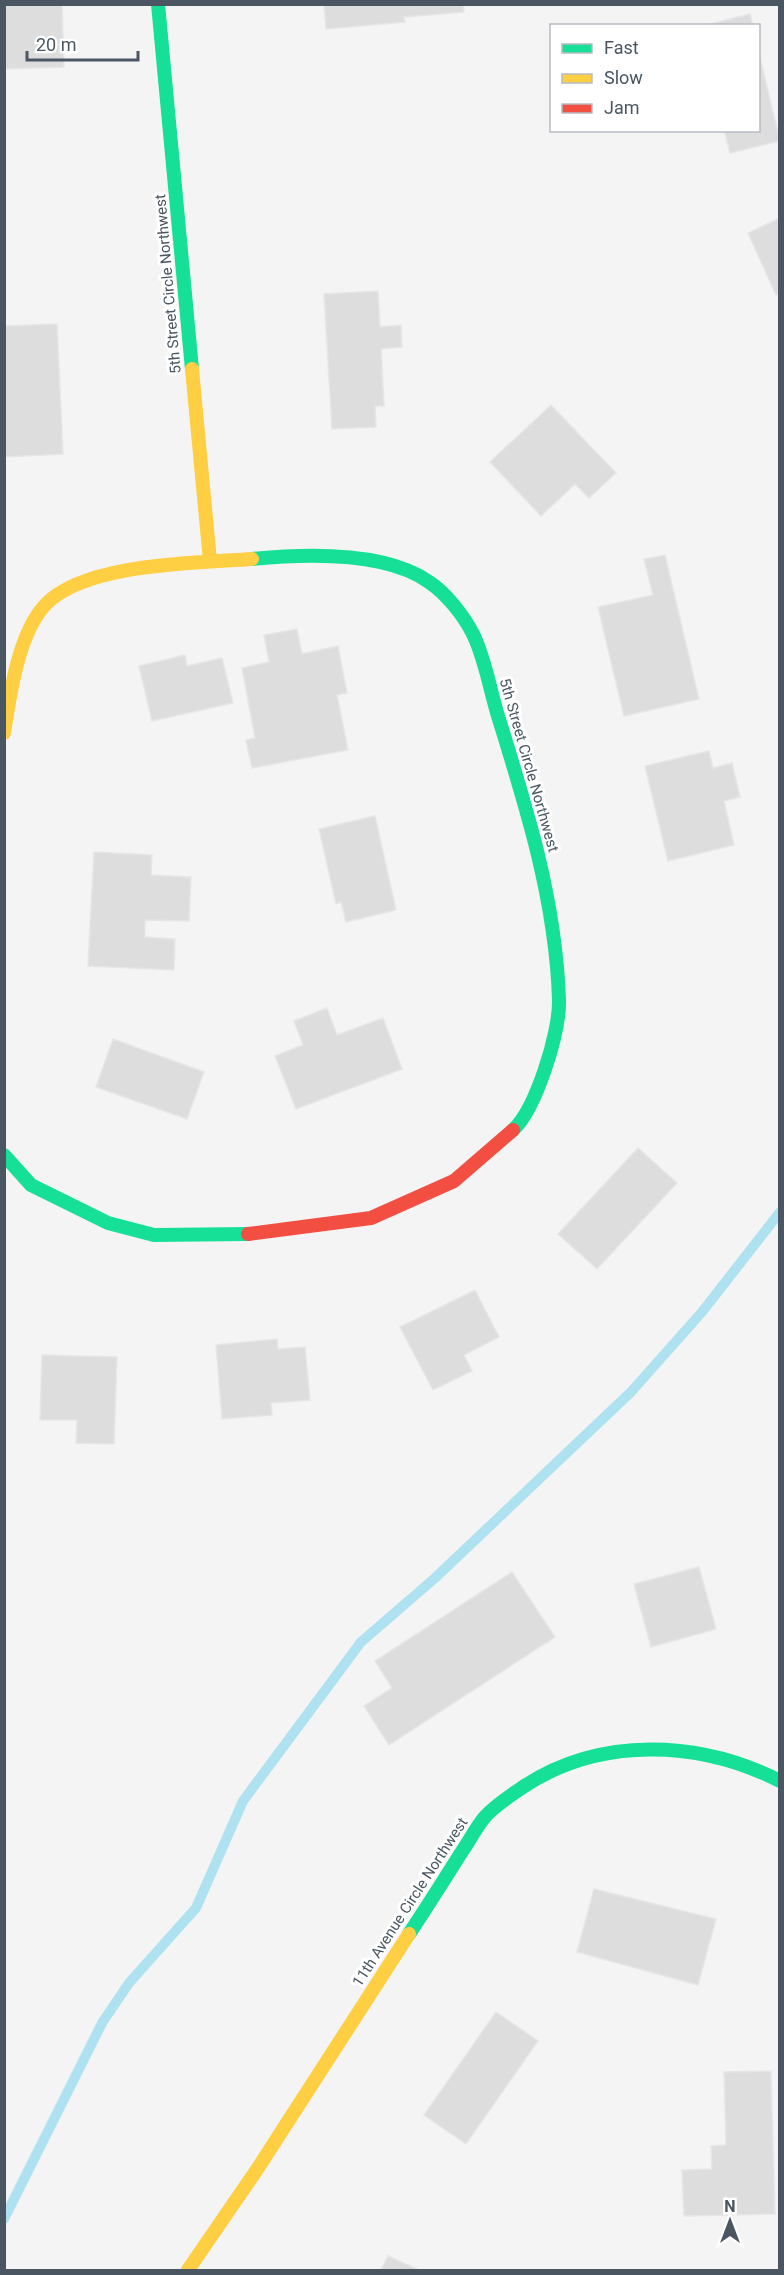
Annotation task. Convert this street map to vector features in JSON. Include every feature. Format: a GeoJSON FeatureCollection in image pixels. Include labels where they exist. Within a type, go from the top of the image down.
{"type":"FeatureCollection","features":[{"type":"Feature","properties":{"kind":"street","name":"5th Street Circle Northwest"},"geometry":{"type":"LineString","coordinates":[[158,4],[210,561]]}},
{"type":"Feature","properties":{"kind":"street","name":"5th Street Circle Northwest"},"geometry":{"type":"LineString","coordinates":[[4,734],[13,678],[30,631],[45,605],[66,589],[92,579],[144,568],[282,556],[349,556],[410,571],[429,582],[444,596],[473,634],[530,818],[548,901],[559,1002],[545,1073],[520,1124],[454,1181],[371,1218],[344,1224],[256,1234],[154,1235],[108,1223],[31,1185],[4,1155]]}},
{"type":"Feature","properties":{"kind":"street","name":"11th Avenue Circle Northwest"},"geometry":{"type":"LineString","coordinates":[[188,2271],[258,2168],[484,1818],[503,1800],[547,1771],[597,1753],[622,1748],[675,1749],[701,1754],[767,1774],[780,1781]]}},
{"type":"Feature","properties":{"kind":"building"},"geometry":{"type":"Polygon","coordinates":[[[4,4],[62,4],[64,67],[4,69],[4,4]]]}},
{"type":"Feature","properties":{"kind":"building"},"geometry":{"type":"Polygon","coordinates":[[[324,4],[463,4],[464,12],[404,17],[405,22],[326,29],[324,4]]]}},
{"type":"Feature","properties":{"kind":"building"},"geometry":{"type":"Polygon","coordinates":[[[750,14],[752,24],[710,24],[750,14]]]}},
{"type":"Feature","properties":{"kind":"building"},"geometry":{"type":"Polygon","coordinates":[[[760,57],[780,141],[730,153],[725,132],[760,132],[760,57]]]}},
{"type":"Feature","properties":{"kind":"building"},"geometry":{"type":"Polygon","coordinates":[[[780,218],[780,293],[776,295],[748,233],[780,218]]]}},
{"type":"Feature","properties":{"kind":"building"},"geometry":{"type":"Polygon","coordinates":[[[378,291],[380,327],[401,325],[402,347],[381,349],[384,406],[375,406],[376,427],[332,429],[324,294],[378,291]]]}},
{"type":"Feature","properties":{"kind":"building"},"geometry":{"type":"Polygon","coordinates":[[[57,324],[63,454],[4,457],[4,326],[57,324]]]}},
{"type":"Feature","properties":{"kind":"building"},"geometry":{"type":"Polygon","coordinates":[[[551,405],[616,473],[589,498],[575,484],[541,516],[490,462],[551,405]]]}},
{"type":"Feature","properties":{"kind":"building"},"geometry":{"type":"Polygon","coordinates":[[[665,555],[699,699],[624,716],[598,607],[653,595],[644,559],[665,555]]]}},
{"type":"Feature","properties":{"kind":"building"},"geometry":{"type":"Polygon","coordinates":[[[297,629],[302,654],[338,646],[347,693],[337,695],[348,750],[252,768],[246,740],[255,738],[242,668],[269,662],[264,635],[297,629]]]}},
{"type":"Feature","properties":{"kind":"building"},"geometry":{"type":"Polygon","coordinates":[[[185,655],[187,666],[222,658],[233,703],[152,721],[139,666],[185,655]]]}},
{"type":"Feature","properties":{"kind":"building"},"geometry":{"type":"Polygon","coordinates":[[[709,751],[713,768],[732,763],[740,797],[724,801],[734,845],[668,861],[645,766],[709,751]]]}},
{"type":"Feature","properties":{"kind":"building"},"geometry":{"type":"Polygon","coordinates":[[[375,816],[396,910],[346,922],[341,902],[336,904],[319,829],[375,816]]]}},
{"type":"Feature","properties":{"kind":"building"},"geometry":{"type":"Polygon","coordinates":[[[94,852],[152,855],[151,875],[191,877],[189,921],[145,920],[145,937],[175,939],[174,970],[88,966],[94,852]]]}},
{"type":"Feature","properties":{"kind":"building"},"geometry":{"type":"Polygon","coordinates":[[[327,1008],[337,1035],[383,1018],[402,1069],[296,1109],[275,1056],[303,1045],[294,1021],[327,1008]]]}},
{"type":"Feature","properties":{"kind":"building"},"geometry":{"type":"Polygon","coordinates":[[[113,1039],[204,1072],[187,1119],[96,1087],[113,1039]]]}},
{"type":"Feature","properties":{"kind":"building"},"geometry":{"type":"Polygon","coordinates":[[[638,1148],[677,1183],[597,1269],[558,1234],[638,1148]]]}},
{"type":"Feature","properties":{"kind":"building"},"geometry":{"type":"Polygon","coordinates":[[[475,1290],[499,1337],[464,1355],[472,1371],[433,1390],[400,1327],[475,1290]]]}},
{"type":"Feature","properties":{"kind":"building"},"geometry":{"type":"Polygon","coordinates":[[[277,1339],[278,1349],[305,1347],[310,1400],[271,1403],[272,1415],[222,1419],[216,1345],[277,1339]]]}},
{"type":"Feature","properties":{"kind":"building"},"geometry":{"type":"Polygon","coordinates":[[[42,1355],[117,1357],[114,1444],[76,1443],[77,1420],[40,1420],[42,1355]]]}},
{"type":"Feature","properties":{"kind":"building"},"geometry":{"type":"Polygon","coordinates":[[[699,1567],[716,1629],[651,1647],[634,1584],[699,1567]]]}},
{"type":"Feature","properties":{"kind":"building"},"geometry":{"type":"Polygon","coordinates":[[[512,1572],[555,1637],[389,1745],[364,1706],[392,1688],[375,1661],[512,1572]]]}},
{"type":"Feature","properties":{"kind":"building"},"geometry":{"type":"Polygon","coordinates":[[[594,1889],[716,1919],[698,1985],[577,1952],[594,1889]]]}},
{"type":"Feature","properties":{"kind":"building"},"geometry":{"type":"Polygon","coordinates":[[[496,2012],[538,2041],[466,2144],[424,2115],[496,2012]]]}},
{"type":"Feature","properties":{"kind":"building"},"geometry":{"type":"Polygon","coordinates":[[[771,2071],[775,2214],[684,2216],[682,2170],[712,2169],[711,2146],[726,2145],[724,2072],[771,2071]]]}},
{"type":"Feature","properties":{"kind":"building"},"geometry":{"type":"Polygon","coordinates":[[[388,2256],[419,2270],[381,2270],[388,2256]]]}},
{"type":"Feature","properties":{"kind":"waterway"},"geometry":{"type":"LineString","coordinates":[[4,2219],[102,2023],[129,1983],[196,1908],[243,1801],[361,1642],[435,1578],[631,1392],[702,1312],[780,1212]]}},
{"type":"Feature","properties":{"kind":"traffic: fast"},"geometry":{"type":"LineString","coordinates":[[158,4],[192,369]]}},
{"type":"Feature","properties":{"kind":"traffic: fast"},"geometry":{"type":"LineString","coordinates":[[252,559],[295,556],[344,557],[390,565],[411,572],[442,592],[454,605],[473,634],[484,664],[538,856],[557,963],[559,1000],[551,1050],[530,1105],[522,1120],[513,1130]]}},
{"type":"Feature","properties":{"kind":"traffic: fast"},"geometry":{"type":"LineString","coordinates":[[4,1155],[31,1185],[108,1223],[154,1235],[248,1234]]}},
{"type":"Feature","properties":{"kind":"traffic: fast"},"geometry":{"type":"LineString","coordinates":[[409,1934],[484,1818],[497,1805],[553,1770],[584,1759],[617,1752],[683,1751],[716,1757],[749,1767],[780,1781]]}},
{"type":"Feature","properties":{"kind":"traffic: slow"},"geometry":{"type":"LineString","coordinates":[[192,369],[210,561]]}},
{"type":"Feature","properties":{"kind":"traffic: slow"},"geometry":{"type":"LineString","coordinates":[[4,733],[17,665],[28,631],[46,604],[64,590],[87,580],[143,568],[252,559]]}},
{"type":"Feature","properties":{"kind":"traffic: slow"},"geometry":{"type":"LineString","coordinates":[[188,2270],[258,2168],[409,1934]]}},
{"type":"Feature","properties":{"kind":"traffic: jam"},"geometry":{"type":"LineString","coordinates":[[248,1234],[371,1218],[454,1181],[513,1130]]}}]}
